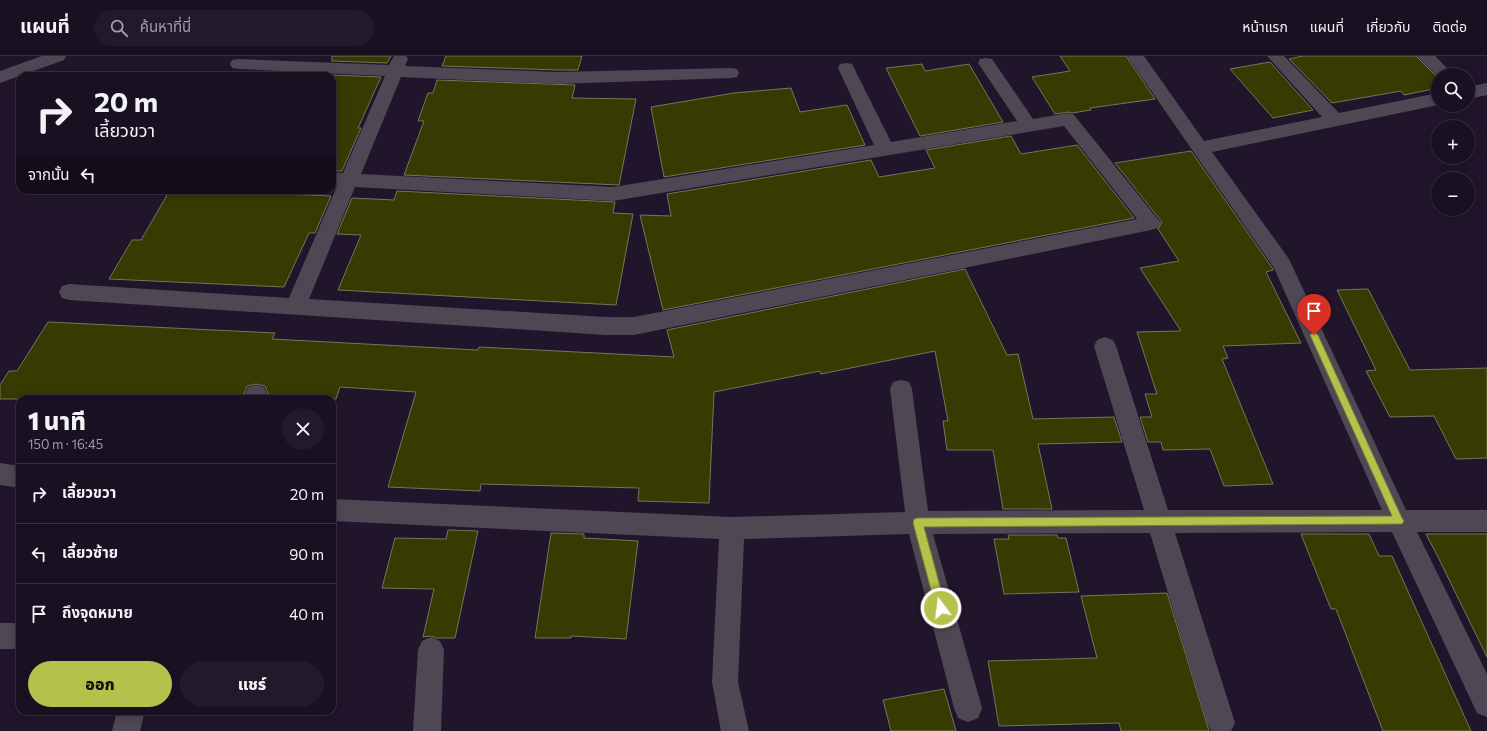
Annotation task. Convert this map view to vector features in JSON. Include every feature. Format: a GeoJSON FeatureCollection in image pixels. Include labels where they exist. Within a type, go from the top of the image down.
{"type":"FeatureCollection","features":[{"type":"Feature","properties":{"kind":"street"},"geometry":{"type":"LineString","coordinates":[[0,77],[58,56]]}},
{"type":"Feature","properties":{"kind":"street"},"geometry":{"type":"LineString","coordinates":[[1135,56],[1282,264],[1399,521],[1487,703]]}},
{"type":"Feature","properties":{"kind":"street"},"geometry":{"type":"LineString","coordinates":[[1275,56],[1335,120]]}},
{"type":"Feature","properties":{"kind":"street"},"geometry":{"type":"LineString","coordinates":[[1425,56],[1438,68]]}},
{"type":"Feature","properties":{"kind":"street"},"geometry":{"type":"LineString","coordinates":[[238,64],[398,63],[557,78],[731,73]]}},
{"type":"Feature","properties":{"kind":"street"},"geometry":{"type":"LineString","coordinates":[[336,193],[341,179],[398,63]]}},
{"type":"Feature","properties":{"kind":"street"},"geometry":{"type":"LineString","coordinates":[[986,63],[1028,125]]}},
{"type":"Feature","properties":{"kind":"street"},"geometry":{"type":"LineString","coordinates":[[846,68],[885,149]]}},
{"type":"Feature","properties":{"kind":"street"},"geometry":{"type":"LineString","coordinates":[[1475,92],[1487,90]]}},
{"type":"Feature","properties":{"kind":"street"},"geometry":{"type":"LineString","coordinates":[[1200,148],[1431,100]]}},
{"type":"Feature","properties":{"kind":"street"},"geometry":{"type":"LineString","coordinates":[[69,292],[606,326],[634,326],[1151,223],[1068,119],[613,194],[341,179]]}},
{"type":"Feature","properties":{"kind":"street"},"geometry":{"type":"LineString","coordinates":[[296,306],[336,194]]}},
{"type":"Feature","properties":{"kind":"street"},"geometry":{"type":"LineString","coordinates":[[1105,346],[1221,723]]}},
{"type":"Feature","properties":{"kind":"street"},"geometry":{"type":"LineString","coordinates":[[901,389],[918,523],[968,708]]}},
{"type":"Feature","properties":{"kind":"street"},"geometry":{"type":"LineString","coordinates":[[0,474],[16,476]]}},
{"type":"Feature","properties":{"kind":"street"},"geometry":{"type":"LineString","coordinates":[[336,510],[732,528],[918,523],[1487,521]]}},
{"type":"Feature","properties":{"kind":"street"},"geometry":{"type":"LineString","coordinates":[[732,528],[726,682],[735,731]]}},
{"type":"Feature","properties":{"kind":"street"},"geometry":{"type":"LineString","coordinates":[[0,636],[16,636]]}},
{"type":"Feature","properties":{"kind":"street"},"geometry":{"type":"LineString","coordinates":[[426,731],[430,650]]}},
{"type":"Feature","properties":{"kind":"street"},"geometry":{"type":"LineString","coordinates":[[126,731],[130,715]]}},
{"type":"Feature","properties":{"kind":"building"},"geometry":{"type":"Polygon","coordinates":[[[332,56],[391,56],[387,63],[332,61],[332,56]]]}},
{"type":"Feature","properties":{"kind":"building"},"geometry":{"type":"Polygon","coordinates":[[[446,56],[582,56],[578,70],[557,70],[442,66],[446,56]]]}},
{"type":"Feature","properties":{"kind":"building"},"geometry":{"type":"Polygon","coordinates":[[[1060,56],[1126,56],[1155,99],[1090,108],[1091,110],[1072,113],[1068,112],[1055,114],[1032,77],[1070,71],[1060,56]]]}},
{"type":"Feature","properties":{"kind":"building"},"geometry":{"type":"Polygon","coordinates":[[[1303,56],[1416,56],[1431,71],[1431,89],[1404,95],[1401,91],[1332,103],[1289,59],[1303,56]]]}},
{"type":"Feature","properties":{"kind":"building"},"geometry":{"type":"Polygon","coordinates":[[[1270,62],[1313,110],[1273,118],[1230,69],[1270,62]]]}},
{"type":"Feature","properties":{"kind":"building"},"geometry":{"type":"Polygon","coordinates":[[[922,64],[925,71],[969,64],[1003,122],[920,136],[886,68],[922,64]]]}},
{"type":"Feature","properties":{"kind":"building"},"geometry":{"type":"Polygon","coordinates":[[[336,75],[381,77],[358,128],[361,128],[342,171],[336,171],[336,75]]]}},
{"type":"Feature","properties":{"kind":"building"},"geometry":{"type":"Polygon","coordinates":[[[437,80],[575,85],[572,98],[636,99],[619,185],[404,175],[424,121],[418,121],[428,93],[433,93],[437,80]]]}},
{"type":"Feature","properties":{"kind":"building"},"geometry":{"type":"Polygon","coordinates":[[[791,88],[800,112],[847,105],[865,145],[664,177],[651,107],[734,93],[791,88]]]}},
{"type":"Feature","properties":{"kind":"building"},"geometry":{"type":"Polygon","coordinates":[[[1011,136],[1021,154],[1077,145],[1134,218],[663,310],[640,215],[671,216],[667,194],[871,160],[879,177],[935,168],[926,150],[1011,136]]]}},
{"type":"Feature","properties":{"kind":"building"},"geometry":{"type":"Polygon","coordinates":[[[1191,151],[1273,269],[1266,272],[1301,343],[1223,346],[1228,358],[1222,359],[1273,484],[1224,486],[1210,449],[1163,450],[1161,442],[1148,442],[1140,417],[1152,417],[1145,394],[1157,394],[1137,332],[1181,331],[1140,268],[1179,261],[1158,229],[1162,222],[1115,163],[1191,151]]]}},
{"type":"Feature","properties":{"kind":"building"},"geometry":{"type":"Polygon","coordinates":[[[397,191],[615,202],[613,213],[633,214],[616,305],[338,290],[361,235],[337,234],[352,198],[394,200],[397,191]]]}},
{"type":"Feature","properties":{"kind":"building"},"geometry":{"type":"Polygon","coordinates":[[[168,194],[283,194],[331,196],[315,233],[309,233],[284,287],[109,279],[132,240],[141,240],[168,194]]]}},
{"type":"Feature","properties":{"kind":"building"},"geometry":{"type":"Polygon","coordinates":[[[965,269],[1007,355],[1018,354],[1033,419],[1114,417],[1122,442],[1038,444],[1052,509],[1003,509],[993,450],[947,450],[943,421],[948,421],[935,351],[821,374],[820,371],[714,392],[709,503],[638,501],[639,488],[481,484],[480,491],[388,487],[416,392],[340,387],[336,399],[336,395],[268,395],[265,386],[256,384],[247,386],[244,395],[16,395],[16,399],[0,399],[0,385],[9,371],[17,371],[48,322],[275,333],[272,339],[478,350],[479,347],[674,357],[667,330],[965,269]]]}},
{"type":"Feature","properties":{"kind":"building"},"geometry":{"type":"Polygon","coordinates":[[[1368,289],[1410,370],[1487,368],[1487,458],[1456,459],[1434,416],[1390,417],[1366,371],[1376,370],[1337,290],[1368,289]]]}},
{"type":"Feature","properties":{"kind":"building"},"geometry":{"type":"Polygon","coordinates":[[[448,530],[478,531],[455,638],[436,638],[432,636],[423,637],[434,589],[382,588],[395,538],[446,539],[448,530]]]}},
{"type":"Feature","properties":{"kind":"building"},"geometry":{"type":"Polygon","coordinates":[[[551,533],[584,534],[584,538],[638,541],[626,639],[571,636],[571,638],[535,638],[551,533]]]}},
{"type":"Feature","properties":{"kind":"building"},"geometry":{"type":"Polygon","coordinates":[[[1301,534],[1369,534],[1379,556],[1392,556],[1471,731],[1383,731],[1336,609],[1331,609],[1301,534]]]}},
{"type":"Feature","properties":{"kind":"building"},"geometry":{"type":"Polygon","coordinates":[[[1426,534],[1487,534],[1487,657],[1437,555],[1426,534]]]}},
{"type":"Feature","properties":{"kind":"building"},"geometry":{"type":"Polygon","coordinates":[[[1008,535],[1057,535],[1058,538],[1066,538],[1079,592],[1004,594],[994,539],[1009,539],[1008,535]]]}},
{"type":"Feature","properties":{"kind":"building"},"geometry":{"type":"Polygon","coordinates":[[[1167,593],[1209,731],[1121,731],[1119,723],[999,726],[988,661],[1097,658],[1081,596],[1167,593]]]}},
{"type":"Feature","properties":{"kind":"building"},"geometry":{"type":"Polygon","coordinates":[[[944,689],[956,731],[891,731],[883,700],[944,689]]]}},
{"type":"Feature","properties":{"kind":"route"},"geometry":{"type":"LineString","coordinates":[[941,608],[918,523],[1399,521],[1314,335]]}}]}
